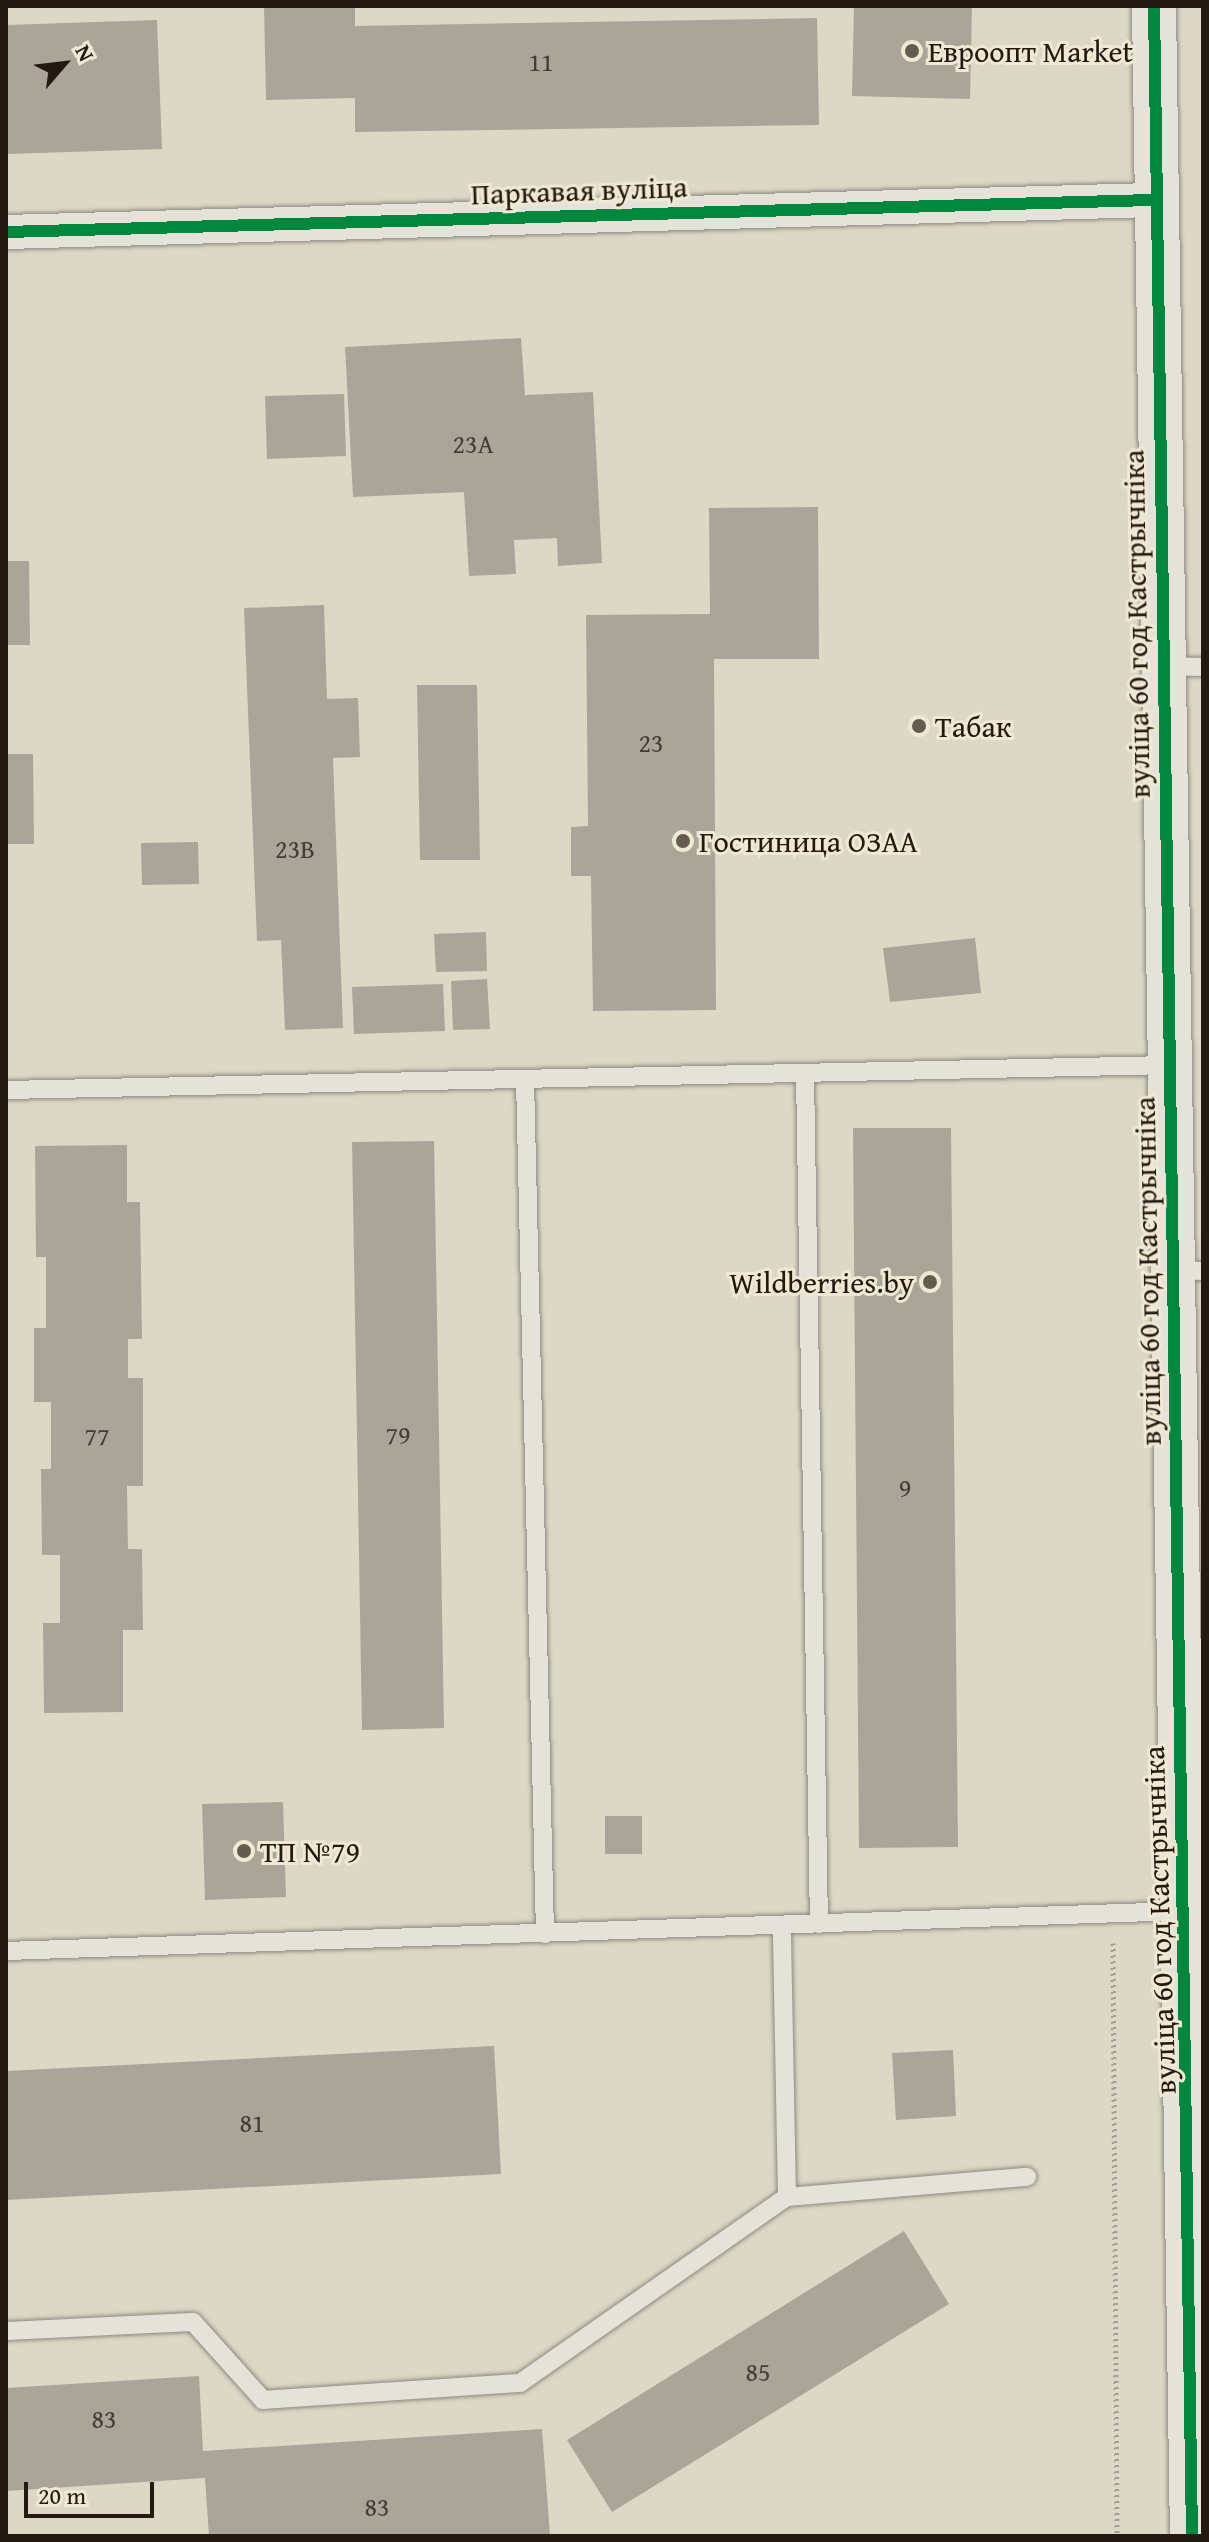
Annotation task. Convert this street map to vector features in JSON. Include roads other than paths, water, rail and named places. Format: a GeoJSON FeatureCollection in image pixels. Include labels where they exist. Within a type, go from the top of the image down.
{"type":"FeatureCollection","features":[{"type":"Feature","properties":{"kind":"street","name":"вуліца 60 год Кастрычніка"},"geometry":{"type":"LineString","coordinates":[[1154,6],[1154,200],[1183,666],[1170,1065],[1188,1270],[1193,1911],[1192,2536]]}},
{"type":"Feature","properties":{"kind":"street","name":"Паркавая вуліца"},"geometry":{"type":"LineString","coordinates":[[6,232],[1154,200]]}},
{"type":"Feature","properties":{"kind":"lane"},"geometry":{"type":"LineString","coordinates":[[6,1090],[1170,1065]]}},
{"type":"Feature","properties":{"kind":"lane"},"geometry":{"type":"LineString","coordinates":[[805,1073],[819,1924]]}},
{"type":"Feature","properties":{"kind":"lane"},"geometry":{"type":"LineString","coordinates":[[525,1079],[545,1934]]}},
{"type":"Feature","properties":{"kind":"lane"},"geometry":{"type":"LineString","coordinates":[[6,1951],[1193,1911]]}},
{"type":"Feature","properties":{"kind":"lane"},"geometry":{"type":"LineString","coordinates":[[782,1926],[787,2197]]}},
{"type":"Feature","properties":{"kind":"lane"},"geometry":{"type":"LineString","coordinates":[[6,2331],[193,2322],[263,2400],[520,2383],[787,2197],[1027,2177]]}},
{"type":"Feature","properties":{"kind":"place","name":"Евроопт Market"},"geometry":{"type":"Point","coordinates":[912,51]}},
{"type":"Feature","properties":{"kind":"place","name":"Табак"},"geometry":{"type":"Point","coordinates":[919,726]}},
{"type":"Feature","properties":{"kind":"place","name":"Гостиница ОЗАА"},"geometry":{"type":"Point","coordinates":[683,841]}},
{"type":"Feature","properties":{"kind":"place","name":"Wildberries.by"},"geometry":{"type":"Point","coordinates":[930,1282]}},
{"type":"Feature","properties":{"kind":"place","name":"ТП №79"},"geometry":{"type":"Point","coordinates":[244,1851]}}]}
